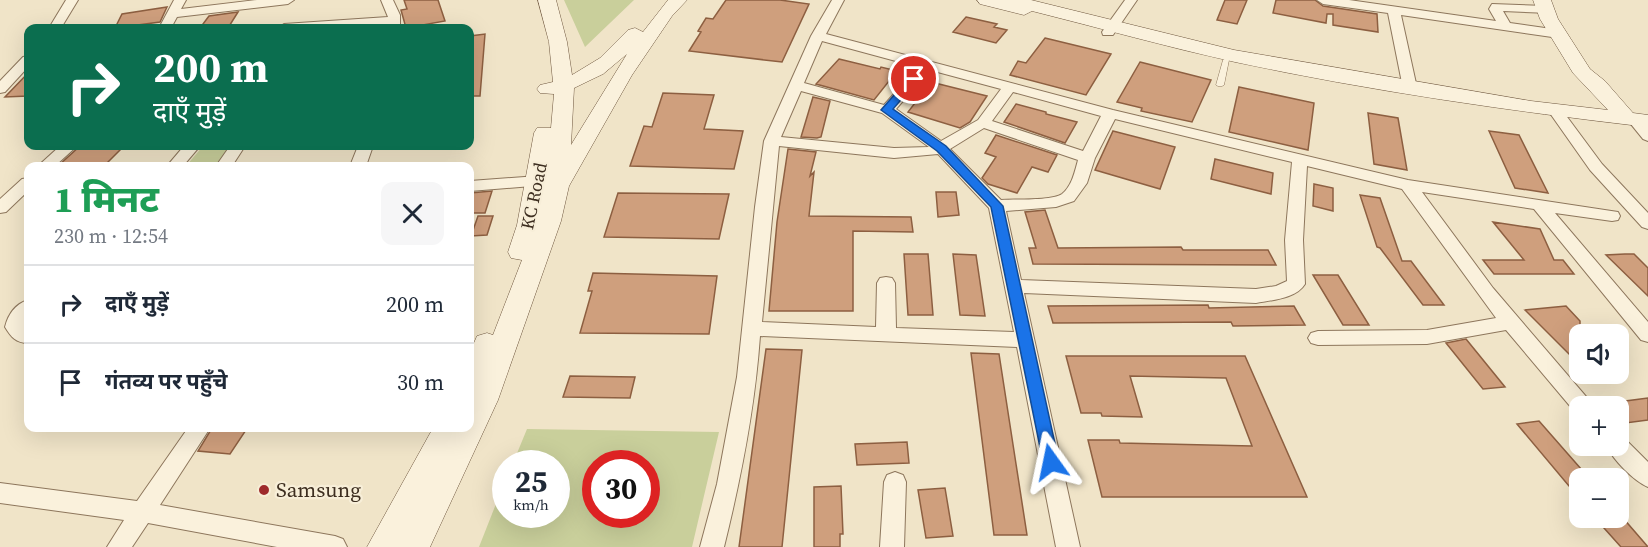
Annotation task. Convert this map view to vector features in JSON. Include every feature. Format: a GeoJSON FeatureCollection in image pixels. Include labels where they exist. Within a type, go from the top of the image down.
{"type":"FeatureCollection","features":[{"type":"Feature","properties":{"kind":"street"},"geometry":{"type":"LineString","coordinates":[[57,24],[72,0]]}},
{"type":"Feature","properties":{"kind":"street"},"geometry":{"type":"LineString","coordinates":[[167,24],[180,0]]}},
{"type":"Feature","properties":{"kind":"street"},"geometry":{"type":"LineString","coordinates":[[171,14],[288,0]]}},
{"type":"Feature","properties":{"kind":"street"},"geometry":{"type":"LineString","coordinates":[[387,0],[394,24]]}},
{"type":"Feature","properties":{"kind":"street"},"geometry":{"type":"LineString","coordinates":[[531,0],[555,93]]}},
{"type":"Feature","properties":{"kind":"street"},"geometry":{"type":"LineString","coordinates":[[474,418],[549,221],[548,184],[559,59],[558,42],[547,0]]}},
{"type":"Feature","properties":{"kind":"street"},"geometry":{"type":"LineString","coordinates":[[548,184],[598,112],[621,51],[663,0]]}},
{"type":"Feature","properties":{"kind":"street"},"geometry":{"type":"LineString","coordinates":[[555,93],[615,68],[678,0]]}},
{"type":"Feature","properties":{"kind":"street"},"geometry":{"type":"LineString","coordinates":[[712,547],[728,484],[747,377],[763,207],[772,141],[818,36],[838,0]]}},
{"type":"Feature","properties":{"kind":"street"},"geometry":{"type":"LineString","coordinates":[[986,0],[1234,56],[1434,94],[1494,105],[1506,103],[1635,119]]}},
{"type":"Feature","properties":{"kind":"street"},"geometry":{"type":"LineString","coordinates":[[1010,0],[1226,60],[1369,88],[1434,94]]}},
{"type":"Feature","properties":{"kind":"street"},"geometry":{"type":"LineString","coordinates":[[1110,29],[1131,0]]}},
{"type":"Feature","properties":{"kind":"street"},"geometry":{"type":"LineString","coordinates":[[1323,0],[1559,34]]}},
{"type":"Feature","properties":{"kind":"street"},"geometry":{"type":"LineString","coordinates":[[1505,26],[1496,7],[1548,3]]}},
{"type":"Feature","properties":{"kind":"street"},"geometry":{"type":"LineString","coordinates":[[1548,3],[1559,34],[1583,73],[1635,119],[1648,136]]}},
{"type":"Feature","properties":{"kind":"street"},"geometry":{"type":"LineString","coordinates":[[1548,3],[1564,21],[1598,74],[1598,85]]}},
{"type":"Feature","properties":{"kind":"street"},"geometry":{"type":"LineString","coordinates":[[1394,12],[1410,88]]}},
{"type":"Feature","properties":{"kind":"street"},"geometry":{"type":"LineString","coordinates":[[818,36],[1110,114],[1408,185],[1612,216]]}},
{"type":"Feature","properties":{"kind":"street"},"geometry":{"type":"LineString","coordinates":[[559,59],[576,65],[615,68]]}},
{"type":"Feature","properties":{"kind":"street"},"geometry":{"type":"LineString","coordinates":[[0,89],[24,64]]}},
{"type":"Feature","properties":{"kind":"street"},"geometry":{"type":"LineString","coordinates":[[887,110],[928,64]]}},
{"type":"Feature","properties":{"kind":"street"},"geometry":{"type":"LineString","coordinates":[[796,85],[887,110],[941,148],[997,206],[1068,547]]}},
{"type":"Feature","properties":{"kind":"street"},"geometry":{"type":"LineString","coordinates":[[772,141],[894,153],[930,152],[983,123],[1010,87]]}},
{"type":"Feature","properties":{"kind":"street"},"geometry":{"type":"LineString","coordinates":[[1554,109],[1596,167],[1648,223]]}},
{"type":"Feature","properties":{"kind":"street"},"geometry":{"type":"LineString","coordinates":[[997,206],[1056,202],[1068,197],[1079,183],[1087,158],[1110,114]]}},
{"type":"Feature","properties":{"kind":"street"},"geometry":{"type":"LineString","coordinates":[[983,123],[1087,158]]}},
{"type":"Feature","properties":{"kind":"street"},"geometry":{"type":"LineString","coordinates":[[51,162],[64,150]]}},
{"type":"Feature","properties":{"kind":"street"},"geometry":{"type":"LineString","coordinates":[[179,162],[189,150]]}},
{"type":"Feature","properties":{"kind":"street"},"geometry":{"type":"LineString","coordinates":[[1014,286],[1256,296],[1280,292],[1296,284],[1294,240],[1300,159]]}},
{"type":"Feature","properties":{"kind":"street"},"geometry":{"type":"LineString","coordinates":[[474,186],[548,184]]}},
{"type":"Feature","properties":{"kind":"street","name":"KC Road"},"geometry":{"type":"LineString","coordinates":[[474,374],[500,310],[529,225],[548,184]]}},
{"type":"Feature","properties":{"kind":"street"},"geometry":{"type":"LineString","coordinates":[[1408,185],[1486,293],[1574,396]]}},
{"type":"Feature","properties":{"kind":"street"},"geometry":{"type":"LineString","coordinates":[[0,208],[24,187]]}},
{"type":"Feature","properties":{"kind":"street"},"geometry":{"type":"LineString","coordinates":[[1539,205],[1648,335]]}},
{"type":"Feature","properties":{"kind":"street"},"geometry":{"type":"LineString","coordinates":[[886,283],[886,334]]}},
{"type":"Feature","properties":{"kind":"street"},"geometry":{"type":"LineString","coordinates":[[24,311],[17,318],[15,327],[24,336]]}},
{"type":"Feature","properties":{"kind":"street"},"geometry":{"type":"LineString","coordinates":[[1318,338],[1427,337],[1511,322]]}},
{"type":"Feature","properties":{"kind":"street"},"geometry":{"type":"LineString","coordinates":[[751,328],[1025,340]]}},
{"type":"Feature","properties":{"kind":"street"},"geometry":{"type":"LineString","coordinates":[[118,547],[196,432]]}},
{"type":"Feature","properties":{"kind":"street"},"geometry":{"type":"LineString","coordinates":[[384,547],[446,432]]}},
{"type":"Feature","properties":{"kind":"street"},"geometry":{"type":"LineString","coordinates":[[414,547],[468,432]]}},
{"type":"Feature","properties":{"kind":"street"},"geometry":{"type":"LineString","coordinates":[[1628,456],[1648,477]]}},
{"type":"Feature","properties":{"kind":"street"},"geometry":{"type":"LineString","coordinates":[[892,547],[895,482]]}},
{"type":"Feature","properties":{"kind":"street"},"geometry":{"type":"LineString","coordinates":[[0,493],[143,512],[335,547]]}},
{"type":"Feature","properties":{"kind":"lane"},"geometry":{"type":"LineString","coordinates":[[1220,85],[1226,60]]}},
{"type":"Feature","properties":{"kind":"green space"},"geometry":{"type":"Polygon","coordinates":[[[564,0],[634,0],[585,47],[564,0]]]}},
{"type":"Feature","properties":{"kind":"green space"},"geometry":{"type":"Polygon","coordinates":[[[200,150],[226,150],[219,162],[189,162],[200,150]]]}},
{"type":"Feature","properties":{"kind":"green space"},"geometry":{"type":"Polygon","coordinates":[[[527,429],[719,432],[692,547],[479,547],[492,514],[492,528],[570,528],[570,450],[518,450],[527,429]]]}},
{"type":"Feature","properties":{"kind":"building"},"geometry":{"type":"Polygon","coordinates":[[[404,0],[438,0],[445,21],[405,24],[401,10],[407,9],[404,0]]]}},
{"type":"Feature","properties":{"kind":"building"},"geometry":{"type":"Polygon","coordinates":[[[726,0],[780,0],[809,4],[782,62],[689,51],[701,32],[698,31],[706,18],[713,19],[726,0]]]}},
{"type":"Feature","properties":{"kind":"building"},"geometry":{"type":"Polygon","coordinates":[[[1225,0],[1247,0],[1237,24],[1217,20],[1225,0]]]}},
{"type":"Feature","properties":{"kind":"building"},"geometry":{"type":"Polygon","coordinates":[[[1276,0],[1315,0],[1323,6],[1377,14],[1378,32],[1333,25],[1333,14],[1327,14],[1326,23],[1273,13],[1276,0]]]}},
{"type":"Feature","properties":{"kind":"building"},"geometry":{"type":"Polygon","coordinates":[[[167,7],[160,22],[117,24],[122,14],[167,7]]]}},
{"type":"Feature","properties":{"kind":"building"},"geometry":{"type":"Polygon","coordinates":[[[238,12],[230,24],[203,24],[209,16],[238,12]]]}},
{"type":"Feature","properties":{"kind":"building"},"geometry":{"type":"Polygon","coordinates":[[[966,17],[997,24],[994,27],[1007,30],[996,43],[953,32],[966,17]]]}},
{"type":"Feature","properties":{"kind":"building"},"geometry":{"type":"Polygon","coordinates":[[[485,34],[480,96],[474,96],[474,35],[485,34]]]}},
{"type":"Feature","properties":{"kind":"building"},"geometry":{"type":"Polygon","coordinates":[[[1045,38],[1111,54],[1086,95],[1010,75],[1018,61],[1026,63],[1045,38]]]}},
{"type":"Feature","properties":{"kind":"building"},"geometry":{"type":"Polygon","coordinates":[[[839,59],[897,71],[874,100],[816,84],[839,59]]]}},
{"type":"Feature","properties":{"kind":"building"},"geometry":{"type":"Polygon","coordinates":[[[1140,62],[1211,80],[1192,122],[1141,111],[1142,108],[1117,102],[1140,62]]]}},
{"type":"Feature","properties":{"kind":"building"},"geometry":{"type":"Polygon","coordinates":[[[24,77],[24,96],[5,97],[24,77]]]}},
{"type":"Feature","properties":{"kind":"building"},"geometry":{"type":"Polygon","coordinates":[[[931,82],[987,96],[970,122],[960,128],[908,112],[931,82]]]}},
{"type":"Feature","properties":{"kind":"building"},"geometry":{"type":"Polygon","coordinates":[[[1239,87],[1314,103],[1308,150],[1229,132],[1239,87]]]}},
{"type":"Feature","properties":{"kind":"building"},"geometry":{"type":"Polygon","coordinates":[[[663,93],[714,95],[704,129],[743,131],[734,169],[630,166],[644,126],[652,127],[663,93]]]}},
{"type":"Feature","properties":{"kind":"building"},"geometry":{"type":"Polygon","coordinates":[[[813,97],[830,101],[821,137],[801,137],[813,97]]]}},
{"type":"Feature","properties":{"kind":"building"},"geometry":{"type":"Polygon","coordinates":[[[1016,104],[1077,122],[1065,143],[1004,122],[1016,104]]]}},
{"type":"Feature","properties":{"kind":"building"},"geometry":{"type":"Polygon","coordinates":[[[1368,113],[1398,118],[1407,170],[1374,164],[1368,113]]]}},
{"type":"Feature","properties":{"kind":"building"},"geometry":{"type":"Polygon","coordinates":[[[1113,131],[1175,147],[1160,189],[1095,170],[1113,131]]]}},
{"type":"Feature","properties":{"kind":"building"},"geometry":{"type":"Polygon","coordinates":[[[1489,131],[1519,135],[1548,193],[1515,188],[1489,131]]]}},
{"type":"Feature","properties":{"kind":"building"},"geometry":{"type":"Polygon","coordinates":[[[996,135],[1057,155],[1048,172],[1032,167],[1017,193],[988,184],[982,178],[996,157],[985,153],[996,135]]]}},
{"type":"Feature","properties":{"kind":"building"},"geometry":{"type":"Polygon","coordinates":[[[788,149],[816,152],[810,176],[814,172],[809,216],[911,217],[913,232],[853,231],[853,311],[769,311],[777,222],[788,149]]]}},
{"type":"Feature","properties":{"kind":"building"},"geometry":{"type":"Polygon","coordinates":[[[76,150],[120,150],[108,162],[62,162],[76,150]]]}},
{"type":"Feature","properties":{"kind":"building"},"geometry":{"type":"Polygon","coordinates":[[[1215,159],[1273,173],[1271,194],[1211,179],[1215,159]]]}},
{"type":"Feature","properties":{"kind":"building"},"geometry":{"type":"Polygon","coordinates":[[[1314,184],[1333,188],[1333,211],[1313,206],[1314,184]]]}},
{"type":"Feature","properties":{"kind":"building"},"geometry":{"type":"Polygon","coordinates":[[[492,191],[485,213],[474,213],[474,193],[492,191]]]}},
{"type":"Feature","properties":{"kind":"building"},"geometry":{"type":"Polygon","coordinates":[[[936,192],[956,192],[959,215],[938,217],[936,192]]]}},
{"type":"Feature","properties":{"kind":"building"},"geometry":{"type":"Polygon","coordinates":[[[618,193],[729,194],[719,239],[604,237],[618,193]]]}},
{"type":"Feature","properties":{"kind":"building"},"geometry":{"type":"Polygon","coordinates":[[[1360,195],[1380,198],[1402,261],[1411,261],[1444,305],[1423,305],[1377,247],[1360,195]]]}},
{"type":"Feature","properties":{"kind":"building"},"geometry":{"type":"Polygon","coordinates":[[[1045,210],[1058,248],[1181,247],[1183,250],[1268,250],[1276,265],[1033,264],[1029,248],[1036,248],[1025,212],[1045,210]]]}},
{"type":"Feature","properties":{"kind":"building"},"geometry":{"type":"Polygon","coordinates":[[[478,216],[493,216],[487,235],[474,236],[478,216]]]}},
{"type":"Feature","properties":{"kind":"building"},"geometry":{"type":"Polygon","coordinates":[[[1493,222],[1540,229],[1554,260],[1563,260],[1574,274],[1494,274],[1483,260],[1524,260],[1493,222]]]}},
{"type":"Feature","properties":{"kind":"building"},"geometry":{"type":"Polygon","coordinates":[[[904,254],[928,254],[933,315],[908,315],[904,254]]]}},
{"type":"Feature","properties":{"kind":"building"},"geometry":{"type":"Polygon","coordinates":[[[953,254],[976,255],[985,316],[960,315],[953,254]]]}},
{"type":"Feature","properties":{"kind":"building"},"geometry":{"type":"Polygon","coordinates":[[[1634,254],[1648,268],[1648,296],[1606,255],[1634,254]]]}},
{"type":"Feature","properties":{"kind":"building"},"geometry":{"type":"Polygon","coordinates":[[[593,273],[717,276],[709,334],[580,333],[592,291],[588,291],[593,273]]]}},
{"type":"Feature","properties":{"kind":"building"},"geometry":{"type":"Polygon","coordinates":[[[1313,275],[1338,275],[1369,325],[1343,325],[1313,275]]]}},
{"type":"Feature","properties":{"kind":"building"},"geometry":{"type":"Polygon","coordinates":[[[1208,305],[1209,308],[1294,306],[1305,325],[1233,326],[1231,322],[1053,323],[1048,306],[1208,305]]]}},
{"type":"Feature","properties":{"kind":"building"},"geometry":{"type":"Polygon","coordinates":[[[1566,306],[1580,321],[1580,324],[1569,324],[1569,354],[1525,310],[1566,306]]]}},
{"type":"Feature","properties":{"kind":"building"},"geometry":{"type":"Polygon","coordinates":[[[1466,339],[1505,387],[1483,389],[1446,343],[1466,339]]]}},
{"type":"Feature","properties":{"kind":"building"},"geometry":{"type":"Polygon","coordinates":[[[766,349],[802,350],[782,547],[739,547],[766,349]]]}},
{"type":"Feature","properties":{"kind":"building"},"geometry":{"type":"Polygon","coordinates":[[[971,353],[999,354],[1027,535],[994,535],[971,353]]]}},
{"type":"Feature","properties":{"kind":"building"},"geometry":{"type":"Polygon","coordinates":[[[1066,356],[1245,356],[1307,497],[1102,497],[1088,440],[1119,440],[1120,443],[1252,446],[1226,378],[1130,376],[1142,417],[1102,416],[1101,413],[1081,413],[1066,356]]]}},
{"type":"Feature","properties":{"kind":"building"},"geometry":{"type":"Polygon","coordinates":[[[570,376],[635,377],[630,398],[563,397],[570,376]]]}},
{"type":"Feature","properties":{"kind":"building"},"geometry":{"type":"Polygon","coordinates":[[[1648,398],[1648,420],[1629,423],[1629,401],[1648,398]]]}},
{"type":"Feature","properties":{"kind":"building"},"geometry":{"type":"Polygon","coordinates":[[[1539,421],[1580,468],[1569,468],[1569,486],[1517,424],[1539,421]]]}},
{"type":"Feature","properties":{"kind":"building"},"geometry":{"type":"Polygon","coordinates":[[[210,432],[245,432],[230,454],[198,451],[210,432]]]}},
{"type":"Feature","properties":{"kind":"building"},"geometry":{"type":"Polygon","coordinates":[[[907,442],[909,463],[857,465],[855,444],[907,442]]]}},
{"type":"Feature","properties":{"kind":"building"},"geometry":{"type":"Polygon","coordinates":[[[841,486],[843,534],[840,534],[840,547],[814,547],[814,487],[841,486]]]}},
{"type":"Feature","properties":{"kind":"building"},"geometry":{"type":"Polygon","coordinates":[[[945,488],[953,536],[926,538],[918,490],[945,488]]]}},
{"type":"Feature","properties":{"kind":"building"},"geometry":{"type":"Polygon","coordinates":[[[1629,525],[1648,547],[1621,547],[1604,528],[1629,528],[1629,525]]]}},
{"type":"Feature","properties":{"kind":"place","name":"Samsung"},"geometry":{"type":"Point","coordinates":[264,490]}},
{"type":"Feature","properties":{"kind":"route"},"geometry":{"type":"LineString","coordinates":[[914,79],[887,110],[941,148],[997,206],[1051,462]]}}]}
